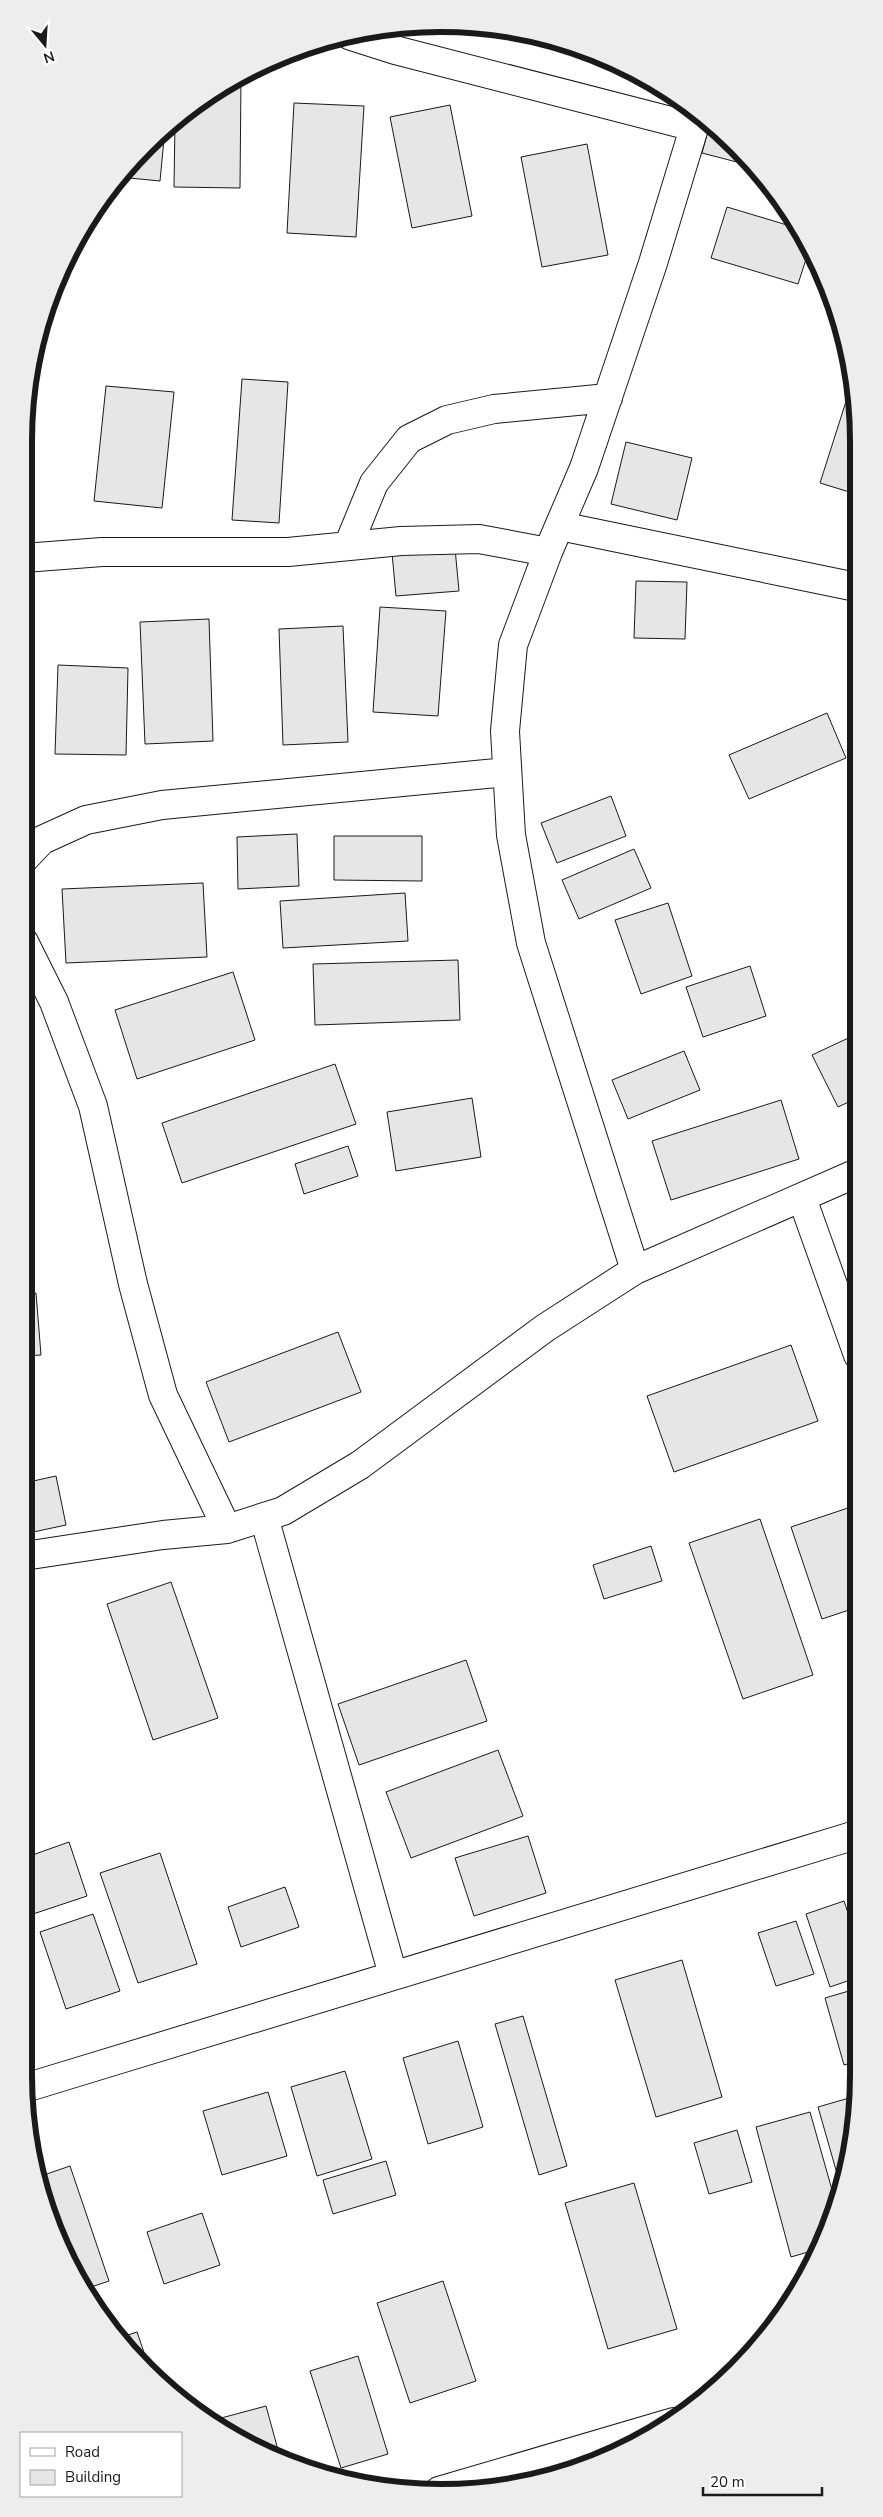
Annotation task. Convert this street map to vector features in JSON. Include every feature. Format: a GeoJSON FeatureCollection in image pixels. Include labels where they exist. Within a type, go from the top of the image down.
{"type":"FeatureCollection","features":[{"type":"Feature","properties":{"kind":"street"},"geometry":{"type":"LineString","coordinates":[[363,40],[396,50],[696,122],[653,263],[608,398],[513,645],[505,731],[511,835],[531,943],[635,1270]]}},
{"type":"Feature","properties":{"kind":"street"},"geometry":{"type":"LineString","coordinates":[[348,546],[374,483],[409,439],[447,420],[494,408],[608,398]]}},
{"type":"Feature","properties":{"kind":"street"},"geometry":{"type":"LineString","coordinates":[[560,526],[850,586]]}},
{"type":"Feature","properties":{"kind":"street"},"geometry":{"type":"LineString","coordinates":[[32,557],[102,552],[288,552],[401,542],[479,539],[548,552]]}},
{"type":"Feature","properties":{"kind":"street"},"geometry":{"type":"LineString","coordinates":[[32,851],[42,840],[86,820],[162,805],[507,772]]}},
{"type":"Feature","properties":{"kind":"street"},"geometry":{"type":"LineString","coordinates":[[32,958],[54,1002],[93,1106],[133,1284],[163,1395],[227,1529]]}},
{"type":"Feature","properties":{"kind":"street"},"geometry":{"type":"LineString","coordinates":[[32,1555],[163,1535],[227,1529],[283,1511],[360,1465],[545,1328],[635,1270],[850,1176]]}},
{"type":"Feature","properties":{"kind":"street"},"geometry":{"type":"LineString","coordinates":[[802,1198],[850,1333]]}},
{"type":"Feature","properties":{"kind":"street"},"geometry":{"type":"LineString","coordinates":[[264,1518],[393,1975]]}},
{"type":"Feature","properties":{"kind":"street"},"geometry":{"type":"LineString","coordinates":[[32,2086],[850,1837]]}},
{"type":"Feature","properties":{"kind":"street"},"geometry":{"type":"LineString","coordinates":[[463,2484],[645,2431]]}},
{"type":"Feature","properties":{"kind":"building"},"geometry":{"type":"Polygon","coordinates":[[[241,85],[240,188],[174,187],[175,132],[214,101],[241,85]]]}},
{"type":"Feature","properties":{"kind":"building"},"geometry":{"type":"Polygon","coordinates":[[[294,103],[364,106],[356,237],[287,233],[294,103]]]}},
{"type":"Feature","properties":{"kind":"building"},"geometry":{"type":"Polygon","coordinates":[[[450,105],[472,216],[412,228],[390,117],[450,105]]]}},
{"type":"Feature","properties":{"kind":"building"},"geometry":{"type":"Polygon","coordinates":[[[708,131],[741,163],[702,153],[708,131]]]}},
{"type":"Feature","properties":{"kind":"building"},"geometry":{"type":"Polygon","coordinates":[[[164,141],[160,181],[129,178],[164,141]]]}},
{"type":"Feature","properties":{"kind":"building"},"geometry":{"type":"Polygon","coordinates":[[[587,144],[608,255],[542,267],[521,157],[587,144]]]}},
{"type":"Feature","properties":{"kind":"building"},"geometry":{"type":"Polygon","coordinates":[[[727,207],[789,226],[806,258],[798,284],[711,258],[727,207]]]}},
{"type":"Feature","properties":{"kind":"building"},"geometry":{"type":"Polygon","coordinates":[[[242,379],[288,382],[279,523],[232,520],[242,379]]]}},
{"type":"Feature","properties":{"kind":"building"},"geometry":{"type":"Polygon","coordinates":[[[106,386],[174,392],[162,508],[94,501],[106,386]]]}},
{"type":"Feature","properties":{"kind":"building"},"geometry":{"type":"Polygon","coordinates":[[[848,396],[850,415],[850,492],[820,483],[848,396]]]}},
{"type":"Feature","properties":{"kind":"building"},"geometry":{"type":"Polygon","coordinates":[[[626,442],[692,458],[677,520],[611,504],[626,442]]]}},
{"type":"Feature","properties":{"kind":"building"},"geometry":{"type":"Polygon","coordinates":[[[455,548],[459,591],[396,596],[392,553],[455,548]]]}},
{"type":"Feature","properties":{"kind":"building"},"geometry":{"type":"Polygon","coordinates":[[[636,581],[687,582],[685,639],[634,638],[636,581]]]}},
{"type":"Feature","properties":{"kind":"building"},"geometry":{"type":"Polygon","coordinates":[[[380,607],[446,611],[438,716],[373,712],[380,607]]]}},
{"type":"Feature","properties":{"kind":"building"},"geometry":{"type":"Polygon","coordinates":[[[209,619],[213,741],[145,744],[140,622],[209,619]]]}},
{"type":"Feature","properties":{"kind":"building"},"geometry":{"type":"Polygon","coordinates":[[[343,626],[348,742],[283,745],[279,629],[343,626]]]}},
{"type":"Feature","properties":{"kind":"building"},"geometry":{"type":"Polygon","coordinates":[[[58,665],[128,668],[126,755],[55,754],[58,665]]]}},
{"type":"Feature","properties":{"kind":"building"},"geometry":{"type":"Polygon","coordinates":[[[827,713],[846,758],[749,799],[729,755],[827,713]]]}},
{"type":"Feature","properties":{"kind":"building"},"geometry":{"type":"Polygon","coordinates":[[[611,796],[626,836],[557,863],[541,823],[611,796]]]}},
{"type":"Feature","properties":{"kind":"building"},"geometry":{"type":"Polygon","coordinates":[[[297,834],[299,886],[238,889],[237,837],[297,834]]]}},
{"type":"Feature","properties":{"kind":"building"},"geometry":{"type":"Polygon","coordinates":[[[334,836],[422,836],[422,881],[334,880],[334,836]]]}},
{"type":"Feature","properties":{"kind":"building"},"geometry":{"type":"Polygon","coordinates":[[[634,849],[651,888],[579,919],[562,880],[634,849]]]}},
{"type":"Feature","properties":{"kind":"building"},"geometry":{"type":"Polygon","coordinates":[[[203,883],[207,957],[66,963],[62,889],[203,883]]]}},
{"type":"Feature","properties":{"kind":"building"},"geometry":{"type":"Polygon","coordinates":[[[405,893],[408,941],[283,948],[280,901],[405,893]]]}},
{"type":"Feature","properties":{"kind":"building"},"geometry":{"type":"Polygon","coordinates":[[[668,903],[692,976],[641,994],[615,920],[668,903]]]}},
{"type":"Feature","properties":{"kind":"building"},"geometry":{"type":"Polygon","coordinates":[[[458,960],[460,1020],[315,1025],[313,964],[458,960]]]}},
{"type":"Feature","properties":{"kind":"building"},"geometry":{"type":"Polygon","coordinates":[[[750,966],[766,1016],[703,1037],[686,987],[750,966]]]}},
{"type":"Feature","properties":{"kind":"building"},"geometry":{"type":"Polygon","coordinates":[[[233,972],[255,1040],[137,1079],[115,1010],[233,972]]]}},
{"type":"Feature","properties":{"kind":"building"},"geometry":{"type":"Polygon","coordinates":[[[850,1037],[850,1101],[838,1107],[812,1055],[850,1037]]]}},
{"type":"Feature","properties":{"kind":"building"},"geometry":{"type":"Polygon","coordinates":[[[684,1051],[700,1090],[628,1119],[612,1080],[684,1051]]]}},
{"type":"Feature","properties":{"kind":"building"},"geometry":{"type":"Polygon","coordinates":[[[335,1064],[356,1124],[182,1183],[162,1123],[335,1064]]]}},
{"type":"Feature","properties":{"kind":"building"},"geometry":{"type":"Polygon","coordinates":[[[472,1098],[481,1157],[396,1171],[387,1112],[472,1098]]]}},
{"type":"Feature","properties":{"kind":"building"},"geometry":{"type":"Polygon","coordinates":[[[781,1100],[799,1159],[671,1200],[652,1141],[781,1100]]]}},
{"type":"Feature","properties":{"kind":"building"},"geometry":{"type":"Polygon","coordinates":[[[348,1146],[358,1176],[304,1194],[295,1164],[348,1146]]]}},
{"type":"Feature","properties":{"kind":"building"},"geometry":{"type":"Polygon","coordinates":[[[32,1293],[36,1293],[41,1355],[32,1356],[32,1293]]]}},
{"type":"Feature","properties":{"kind":"building"},"geometry":{"type":"Polygon","coordinates":[[[338,1332],[361,1392],[229,1442],[206,1382],[338,1332]]]}},
{"type":"Feature","properties":{"kind":"building"},"geometry":{"type":"Polygon","coordinates":[[[791,1345],[818,1421],[674,1472],[647,1396],[791,1345]]]}},
{"type":"Feature","properties":{"kind":"building"},"geometry":{"type":"Polygon","coordinates":[[[56,1476],[66,1525],[32,1532],[32,1481],[56,1476]]]}},
{"type":"Feature","properties":{"kind":"building"},"geometry":{"type":"Polygon","coordinates":[[[850,1507],[850,1610],[822,1619],[791,1527],[850,1507]]]}},
{"type":"Feature","properties":{"kind":"building"},"geometry":{"type":"Polygon","coordinates":[[[760,1519],[813,1675],[743,1699],[689,1543],[760,1519]]]}},
{"type":"Feature","properties":{"kind":"building"},"geometry":{"type":"Polygon","coordinates":[[[651,1546],[662,1581],[604,1599],[593,1565],[651,1546]]]}},
{"type":"Feature","properties":{"kind":"building"},"geometry":{"type":"Polygon","coordinates":[[[171,1582],[218,1718],[153,1740],[107,1604],[171,1582]]]}},
{"type":"Feature","properties":{"kind":"building"},"geometry":{"type":"Polygon","coordinates":[[[466,1660],[487,1721],[359,1765],[338,1704],[466,1660]]]}},
{"type":"Feature","properties":{"kind":"building"},"geometry":{"type":"Polygon","coordinates":[[[498,1750],[523,1816],[411,1858],[386,1792],[498,1750]]]}},
{"type":"Feature","properties":{"kind":"building"},"geometry":{"type":"Polygon","coordinates":[[[528,1836],[546,1893],[474,1916],[455,1858],[528,1836]]]}},
{"type":"Feature","properties":{"kind":"building"},"geometry":{"type":"Polygon","coordinates":[[[69,1842],[87,1896],[32,1914],[32,1855],[69,1842]]]}},
{"type":"Feature","properties":{"kind":"building"},"geometry":{"type":"Polygon","coordinates":[[[160,1853],[197,1964],[138,1983],[100,1873],[160,1853]]]}},
{"type":"Feature","properties":{"kind":"building"},"geometry":{"type":"Polygon","coordinates":[[[285,1887],[299,1927],[241,1947],[228,1907],[285,1887]]]}},
{"type":"Feature","properties":{"kind":"building"},"geometry":{"type":"Polygon","coordinates":[[[844,1901],[850,1919],[850,1980],[830,1987],[806,1914],[844,1901]]]}},
{"type":"Feature","properties":{"kind":"building"},"geometry":{"type":"Polygon","coordinates":[[[93,1914],[120,1991],[66,2009],[40,1932],[93,1914]]]}},
{"type":"Feature","properties":{"kind":"building"},"geometry":{"type":"Polygon","coordinates":[[[796,1921],[814,1974],[776,1986],[758,1933],[796,1921]]]}},
{"type":"Feature","properties":{"kind":"building"},"geometry":{"type":"Polygon","coordinates":[[[682,1960],[722,2097],[656,2117],[615,1980],[682,1960]]]}},
{"type":"Feature","properties":{"kind":"building"},"geometry":{"type":"Polygon","coordinates":[[[850,1991],[850,2063],[844,2065],[825,1998],[850,1991]]]}},
{"type":"Feature","properties":{"kind":"building"},"geometry":{"type":"Polygon","coordinates":[[[523,2016],[567,2166],[539,2175],[495,2024],[523,2016]]]}},
{"type":"Feature","properties":{"kind":"building"},"geometry":{"type":"Polygon","coordinates":[[[458,2041],[483,2127],[428,2144],[403,2058],[458,2041]]]}},
{"type":"Feature","properties":{"kind":"building"},"geometry":{"type":"Polygon","coordinates":[[[345,2071],[372,2159],[317,2176],[291,2087],[345,2071]]]}},
{"type":"Feature","properties":{"kind":"building"},"geometry":{"type":"Polygon","coordinates":[[[268,2092],[287,2156],[222,2175],[203,2111],[268,2092]]]}},
{"type":"Feature","properties":{"kind":"building"},"geometry":{"type":"Polygon","coordinates":[[[850,2098],[847,2129],[838,2177],[818,2107],[850,2098]]]}},
{"type":"Feature","properties":{"kind":"building"},"geometry":{"type":"Polygon","coordinates":[[[810,2112],[833,2194],[810,2251],[791,2257],[756,2127],[810,2112]]]}},
{"type":"Feature","properties":{"kind":"building"},"geometry":{"type":"Polygon","coordinates":[[[737,2130],[752,2182],[709,2194],[694,2143],[737,2130]]]}},
{"type":"Feature","properties":{"kind":"building"},"geometry":{"type":"Polygon","coordinates":[[[386,2161],[396,2195],[333,2214],[323,2180],[386,2161]]]}},
{"type":"Feature","properties":{"kind":"building"},"geometry":{"type":"Polygon","coordinates":[[[70,2166],[109,2281],[91,2287],[87,2280],[64,2232],[45,2175],[70,2166]]]}},
{"type":"Feature","properties":{"kind":"building"},"geometry":{"type":"Polygon","coordinates":[[[634,2183],[677,2329],[608,2349],[565,2203],[634,2183]]]}},
{"type":"Feature","properties":{"kind":"building"},"geometry":{"type":"Polygon","coordinates":[[[202,2213],[220,2265],[164,2284],[147,2232],[202,2213]]]}},
{"type":"Feature","properties":{"kind":"building"},"geometry":{"type":"Polygon","coordinates":[[[443,2281],[476,2381],[410,2403],[377,2303],[443,2281]]]}},
{"type":"Feature","properties":{"kind":"building"},"geometry":{"type":"Polygon","coordinates":[[[137,2332],[146,2358],[134,2345],[126,2336],[137,2332]]]}},
{"type":"Feature","properties":{"kind":"building"},"geometry":{"type":"Polygon","coordinates":[[[358,2356],[388,2454],[341,2468],[310,2371],[358,2356]]]}},
{"type":"Feature","properties":{"kind":"building"},"geometry":{"type":"Polygon","coordinates":[[[266,2406],[278,2450],[237,2430],[218,2419],[266,2406]]]}}]}
